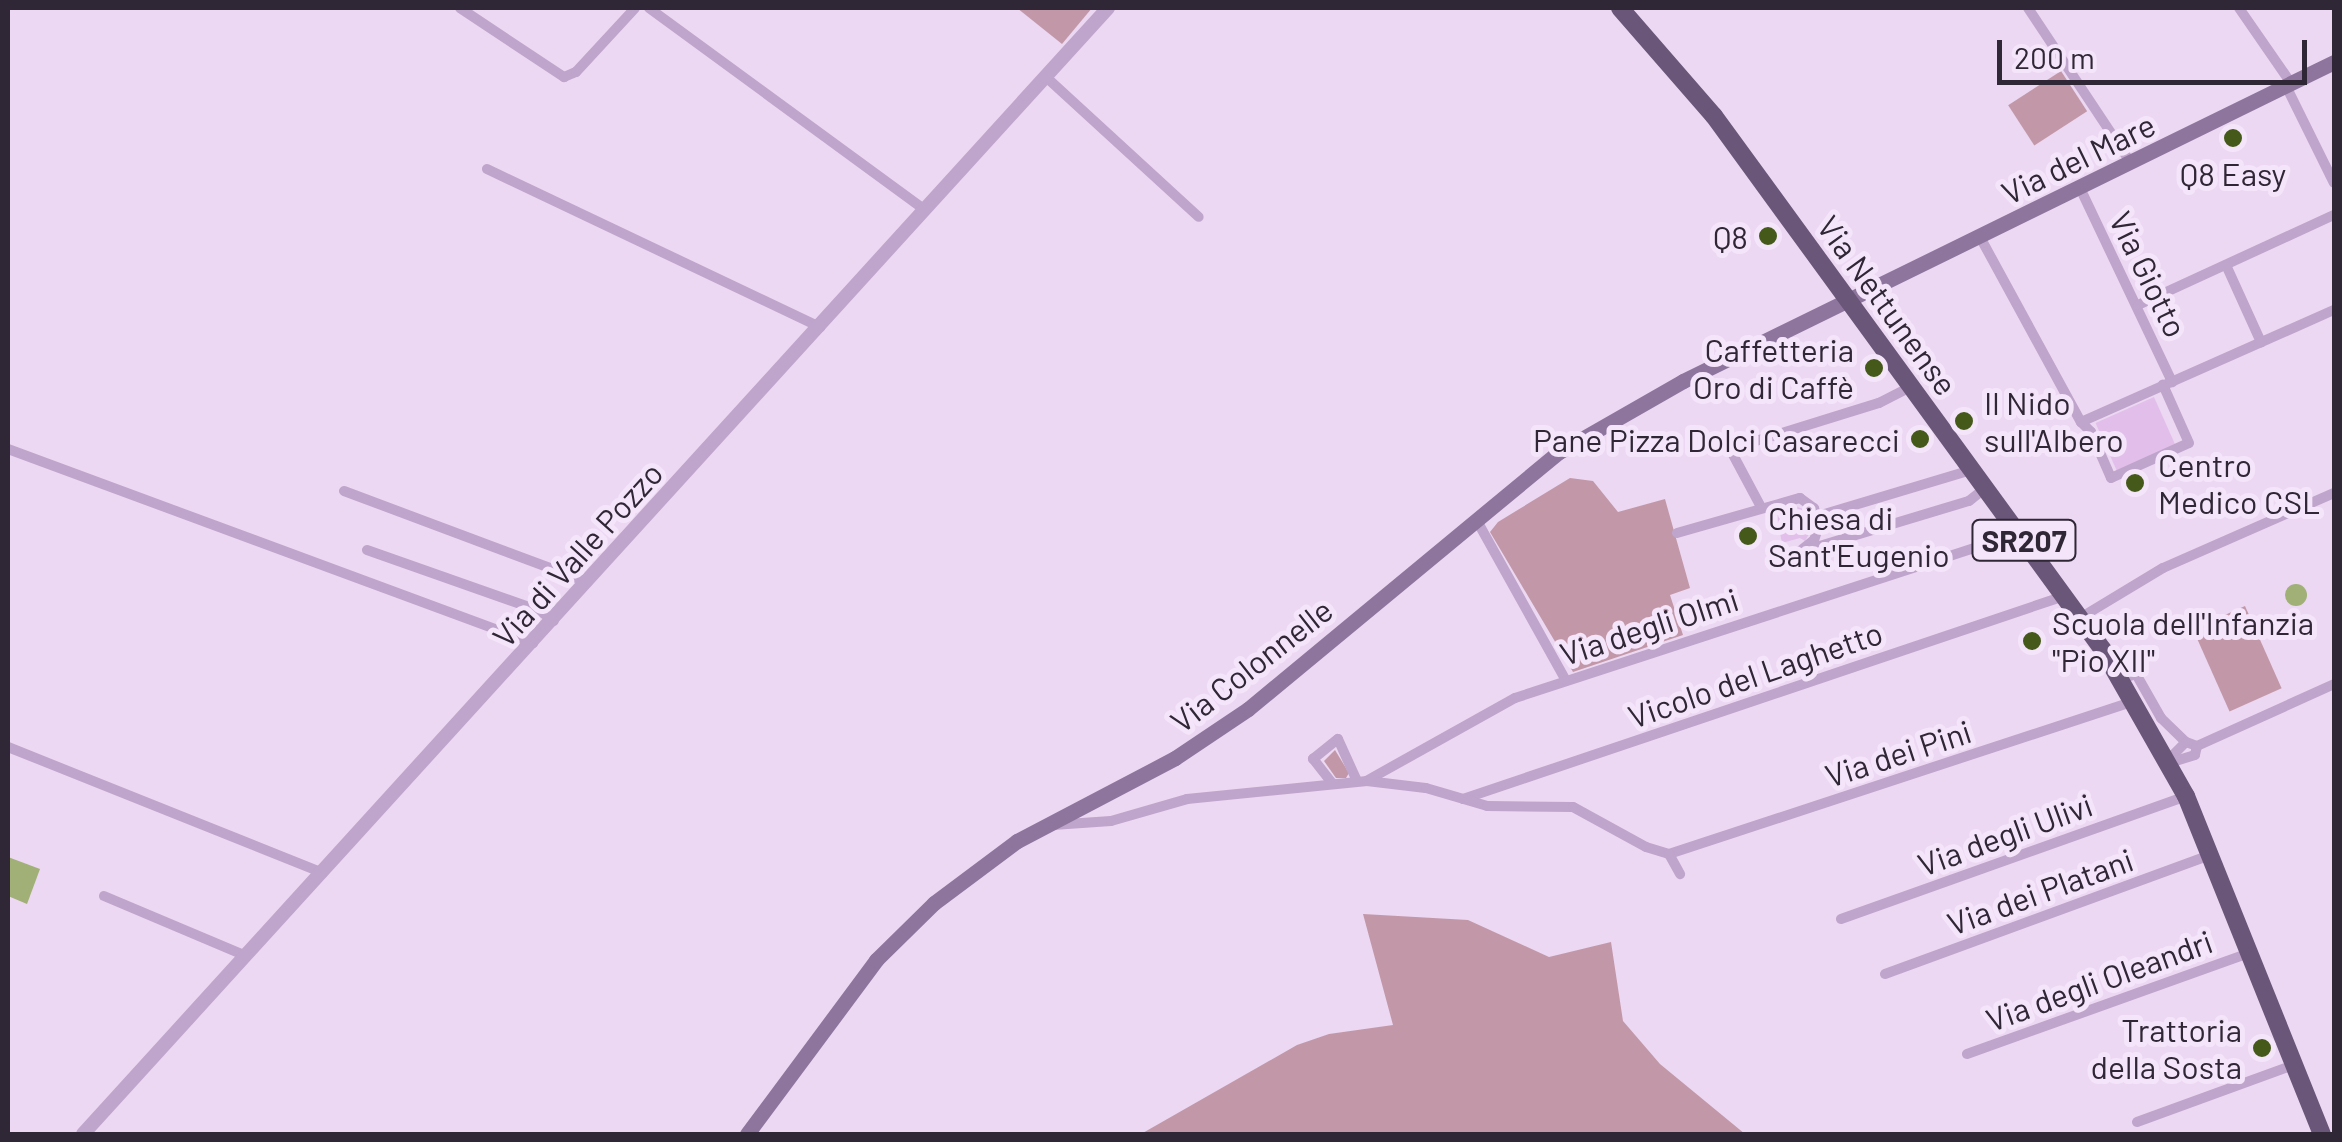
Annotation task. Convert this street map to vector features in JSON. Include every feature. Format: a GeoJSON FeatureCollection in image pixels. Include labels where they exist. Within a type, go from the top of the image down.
{"type":"FeatureCollection","features":[{"type":"Feature","properties":{"kind":"main road","name":"Via Nettunense"},"geometry":{"type":"LineString","coordinates":[[1620,8],[1714,116],[2080,618],[2134,700],[2186,796],[2212,855],[2322,1134]]}},
{"type":"Feature","properties":{"kind":"main road","name":"Via del Mare"},"geometry":{"type":"LineString","coordinates":[[1845,300],[2334,62]]}},
{"type":"Feature","properties":{"kind":"main road","name":"Via Colonnelle"},"geometry":{"type":"LineString","coordinates":[[747,1134],[886,948],[950,890],[1042,826],[1208,738],[1476,519],[1592,431],[1845,300]]}},
{"type":"Feature","properties":{"kind":"street"},"geometry":{"type":"LineString","coordinates":[[460,8],[564,78],[576,72],[635,8]]}},
{"type":"Feature","properties":{"kind":"street"},"geometry":{"type":"LineString","coordinates":[[649,8],[924,209]]}},
{"type":"Feature","properties":{"kind":"street","name":"Via di Valle Pozzo"},"geometry":{"type":"LineString","coordinates":[[83,1134],[589,583],[1108,8]]}},
{"type":"Feature","properties":{"kind":"street"},"geometry":{"type":"LineString","coordinates":[[2028,8],[2131,163]]}},
{"type":"Feature","properties":{"kind":"street"},"geometry":{"type":"LineString","coordinates":[[2239,8],[2288,85],[2334,183]]}},
{"type":"Feature","properties":{"kind":"street"},"geometry":{"type":"LineString","coordinates":[[1046,77],[1199,217]]}},
{"type":"Feature","properties":{"kind":"street"},"geometry":{"type":"LineString","coordinates":[[488,169],[820,327]]}},
{"type":"Feature","properties":{"kind":"street","name":"Via Giotto"},"geometry":{"type":"LineString","coordinates":[[2080,188],[2138,306],[2189,443],[2112,478],[2091,432],[2081,422]]}},
{"type":"Feature","properties":{"kind":"street"},"geometry":{"type":"LineString","coordinates":[[2138,306],[2334,215]]}},
{"type":"Feature","properties":{"kind":"street"},"geometry":{"type":"LineString","coordinates":[[1980,237],[2081,422],[2334,310]]}},
{"type":"Feature","properties":{"kind":"street"},"geometry":{"type":"LineString","coordinates":[[2226,265],[2261,342]]}},
{"type":"Feature","properties":{"kind":"street"},"geometry":{"type":"LineString","coordinates":[[1762,507],[1730,449],[1879,403],[1909,388]]}},
{"type":"Feature","properties":{"kind":"street"},"geometry":{"type":"LineString","coordinates":[[8,448],[534,643]]}},
{"type":"Feature","properties":{"kind":"street"},"geometry":{"type":"LineString","coordinates":[[1818,516],[1971,470]]}},
{"type":"Feature","properties":{"kind":"street"},"geometry":{"type":"LineString","coordinates":[[1677,533],[1800,498],[1811,504],[1818,516],[1816,535],[1800,551],[1969,501],[1985,488]]}},
{"type":"Feature","properties":{"kind":"street"},"geometry":{"type":"LineString","coordinates":[[344,491],[589,583]]}},
{"type":"Feature","properties":{"kind":"street"},"geometry":{"type":"LineString","coordinates":[[2080,618],[2163,568],[2334,493]]}},
{"type":"Feature","properties":{"kind":"street"},"geometry":{"type":"LineString","coordinates":[[1476,519],[1566,680]]}},
{"type":"Feature","properties":{"kind":"street","name":"Via degli Olmi"},"geometry":{"type":"LineString","coordinates":[[1362,781],[1516,698],[1983,544],[2015,529]]}},
{"type":"Feature","properties":{"kind":"street"},"geometry":{"type":"LineString","coordinates":[[367,550],[540,611],[554,620]]}},
{"type":"Feature","properties":{"kind":"street","name":"Vicolo del Laghetto"},"geometry":{"type":"LineString","coordinates":[[1462,799],[2064,596]]}},
{"type":"Feature","properties":{"kind":"street"},"geometry":{"type":"LineString","coordinates":[[2120,679],[2136,674],[2162,718],[2192,744],[2195,755],[2168,762]]}},
{"type":"Feature","properties":{"kind":"street"},"geometry":{"type":"LineString","coordinates":[[2192,744],[2334,684]]}},
{"type":"Feature","properties":{"kind":"street","name":"Via dei Pini"},"geometry":{"type":"LineString","coordinates":[[1670,853],[2134,700]]}},
{"type":"Feature","properties":{"kind":"street"},"geometry":{"type":"LineString","coordinates":[[1332,783],[1312,759],[1338,739],[1362,781]]}},
{"type":"Feature","properties":{"kind":"street"},"geometry":{"type":"LineString","coordinates":[[8,748],[323,873]]}},
{"type":"Feature","properties":{"kind":"street"},"geometry":{"type":"LineString","coordinates":[[1042,826],[1111,821],[1187,799],[1362,781],[1426,788],[1492,806],[1573,807],[1670,853],[1680,874]]}},
{"type":"Feature","properties":{"kind":"street","name":"Via degli Ulivi"},"geometry":{"type":"LineString","coordinates":[[1842,919],[2186,796]]}},
{"type":"Feature","properties":{"kind":"street","name":"Via dei Platani"},"geometry":{"type":"LineString","coordinates":[[1885,974],[2212,855]]}},
{"type":"Feature","properties":{"kind":"street"},"geometry":{"type":"LineString","coordinates":[[104,896],[246,956]]}},
{"type":"Feature","properties":{"kind":"street","name":"Via degli Oleandri"},"geometry":{"type":"LineString","coordinates":[[1967,1054],[2249,953]]}},
{"type":"Feature","properties":{"kind":"street"},"geometry":{"type":"LineString","coordinates":[[2137,1122],[2294,1066]]}},
{"type":"Feature","properties":{"kind":"shaded area"},"geometry":{"type":"Polygon","coordinates":[[[1017,8],[1092,8],[1062,44],[1017,8]]]}},
{"type":"Feature","properties":{"kind":"shaded area"},"geometry":{"type":"Polygon","coordinates":[[[2061,71],[2087,111],[2034,146],[2008,105],[2061,71]]]}},
{"type":"Feature","properties":{"kind":"shaded area"},"geometry":{"type":"Polygon","coordinates":[[[2154,397],[2175,445],[2117,471],[2096,423],[2154,397]]]}},
{"type":"Feature","properties":{"kind":"shaded area"},"geometry":{"type":"Polygon","coordinates":[[[1570,478],[1593,481],[1618,512],[1665,499],[1690,588],[1670,595],[1683,635],[1573,672],[1490,532],[1498,522],[1570,478]]]}},
{"type":"Feature","properties":{"kind":"shaded area"},"geometry":{"type":"Polygon","coordinates":[[[1790,504],[1808,511],[1812,529],[1805,541],[1800,538],[1782,543],[1776,513],[1791,508],[1790,504]]]}},
{"type":"Feature","properties":{"kind":"shaded area"},"geometry":{"type":"Polygon","coordinates":[[[2296,584],[2304,587],[2304,603],[2296,606],[2288,603],[2285,595],[2288,587],[2296,584]]]}},
{"type":"Feature","properties":{"kind":"shaded area"},"geometry":{"type":"Polygon","coordinates":[[[2245,606],[2282,688],[2230,711],[2193,629],[2245,606]]]}},
{"type":"Feature","properties":{"kind":"shaded area"},"geometry":{"type":"Polygon","coordinates":[[[1335,750],[1349,773],[1346,778],[1336,778],[1324,761],[1335,750]]]}},
{"type":"Feature","properties":{"kind":"shaded area"},"geometry":{"type":"Polygon","coordinates":[[[8,857],[40,869],[27,904],[8,896],[8,857]]]}},
{"type":"Feature","properties":{"kind":"shaded area"},"geometry":{"type":"Polygon","coordinates":[[[1363,914],[1468,920],[1549,957],[1611,942],[1623,1021],[1660,1064],[1745,1134],[1141,1134],[1297,1045],[1329,1034],[1393,1025],[1363,914]]]}},
{"type":"Feature","properties":{"kind":"place","name":"Q8 Easy"},"geometry":{"type":"Point","coordinates":[2233,138]}},
{"type":"Feature","properties":{"kind":"place","name":"Q8"},"geometry":{"type":"Point","coordinates":[1768,236]}},
{"type":"Feature","properties":{"kind":"place","name":"Caffetteria Oro di Caffè"},"geometry":{"type":"Point","coordinates":[1874,368]}},
{"type":"Feature","properties":{"kind":"place","name":"Il Nido sull'Albero"},"geometry":{"type":"Point","coordinates":[1964,421]}},
{"type":"Feature","properties":{"kind":"place","name":"Pane Pizza Dolci Casarecci"},"geometry":{"type":"Point","coordinates":[1920,439]}},
{"type":"Feature","properties":{"kind":"place","name":"Centro Medico CSL"},"geometry":{"type":"Point","coordinates":[2135,483]}},
{"type":"Feature","properties":{"kind":"place","name":"Chiesa di Sant'Eugenio"},"geometry":{"type":"Point","coordinates":[1748,536]}},
{"type":"Feature","properties":{"kind":"place","name":"Scuola dell'Infanzia \"Pio XII\""},"geometry":{"type":"Point","coordinates":[2032,641]}},
{"type":"Feature","properties":{"kind":"place","name":"Trattoria della Sosta"},"geometry":{"type":"Point","coordinates":[2262,1048]}}]}
